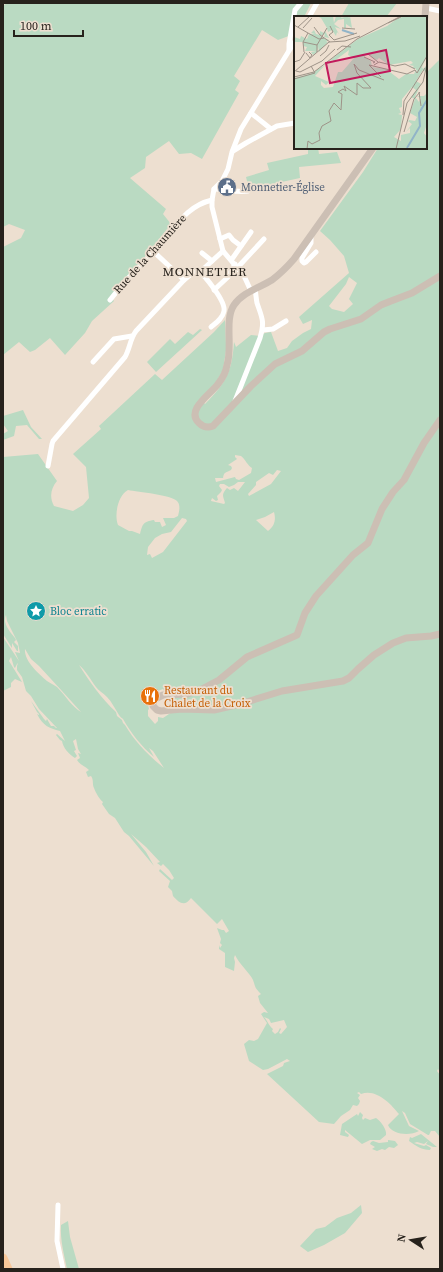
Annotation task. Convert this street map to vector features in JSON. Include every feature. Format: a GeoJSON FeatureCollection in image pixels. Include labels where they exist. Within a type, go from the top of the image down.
{"type":"FeatureCollection","features":[{"type":"Feature","properties":{"kind":"highway"},"geometry":{"type":"LineString","coordinates":[[3,1258],[8,1269]]}},
{"type":"Feature","properties":{"kind":"street"},"geometry":{"type":"LineString","coordinates":[[290,50],[289,44],[295,10],[301,3]]}},
{"type":"Feature","properties":{"kind":"street"},"geometry":{"type":"LineString","coordinates":[[310,16],[317,3]]}},
{"type":"Feature","properties":{"kind":"street"},"geometry":{"type":"LineString","coordinates":[[425,16],[426,5],[440,11]]}},
{"type":"Feature","properties":{"kind":"street"},"geometry":{"type":"LineString","coordinates":[[233,406],[263,330],[262,315],[253,290],[235,263],[223,251],[212,207],[212,200],[214,189],[222,181],[228,168],[241,128],[294,43]]}},
{"type":"Feature","properties":{"kind":"street"},"geometry":{"type":"LineString","coordinates":[[251,113],[271,129]]}},
{"type":"Feature","properties":{"kind":"street"},"geometry":{"type":"LineString","coordinates":[[232,152],[277,126],[294,123]]}},
{"type":"Feature","properties":{"kind":"street"},"geometry":{"type":"LineString","coordinates":[[372,149],[294,259],[281,273],[239,300],[232,309],[230,316],[230,352],[226,369],[218,384],[198,406],[195,414],[196,419],[202,426],[211,427],[218,422],[251,386],[280,361],[302,351],[324,332],[338,325],[355,322],[384,303],[412,294],[440,276]]}},
{"type":"Feature","properties":{"kind":"street"},"geometry":{"type":"LineString","coordinates":[[214,189],[223,189],[229,192],[241,192],[248,190]]}},
{"type":"Feature","properties":{"kind":"street","name":"Rue de la Chaumière"},"geometry":{"type":"LineString","coordinates":[[110,300],[154,252],[184,214],[203,202],[212,200]]}},
{"type":"Feature","properties":{"kind":"street"},"geometry":{"type":"LineString","coordinates":[[214,290],[228,277],[241,246],[251,232]]}},
{"type":"Feature","properties":{"kind":"street"},"geometry":{"type":"LineString","coordinates":[[220,239],[229,234],[233,240],[241,246]]}},
{"type":"Feature","properties":{"kind":"street"},"geometry":{"type":"LineString","coordinates":[[311,237],[311,243],[302,258],[302,261],[306,262],[316,252]]}},
{"type":"Feature","properties":{"kind":"street"},"geometry":{"type":"LineString","coordinates":[[235,263],[264,239]]}},
{"type":"Feature","properties":{"kind":"street"},"geometry":{"type":"LineString","coordinates":[[200,272],[223,251]]}},
{"type":"Feature","properties":{"kind":"street"},"geometry":{"type":"LineString","coordinates":[[154,252],[184,280]]}},
{"type":"Feature","properties":{"kind":"street"},"geometry":{"type":"LineString","coordinates":[[202,253],[212,261]]}},
{"type":"Feature","properties":{"kind":"street"},"geometry":{"type":"LineString","coordinates":[[48,466],[52,444],[125,357],[132,336],[150,314],[197,269],[214,290],[225,310],[223,316],[211,328]]}},
{"type":"Feature","properties":{"kind":"street"},"geometry":{"type":"LineString","coordinates":[[263,330],[273,329],[286,321]]}},
{"type":"Feature","properties":{"kind":"street"},"geometry":{"type":"LineString","coordinates":[[93,362],[114,339],[132,336]]}},
{"type":"Feature","properties":{"kind":"street"},"geometry":{"type":"LineString","coordinates":[[440,420],[424,443],[404,480],[393,492],[382,509],[368,543],[353,555],[316,596],[305,613],[296,635],[247,657],[226,675],[202,689],[188,694],[171,694],[158,697],[154,700],[153,706],[157,710],[161,711],[182,709],[220,710],[282,691],[344,681],[350,678],[374,655],[393,643],[411,637],[440,634]]}},
{"type":"Feature","properties":{"kind":"street"},"geometry":{"type":"LineString","coordinates":[[58,1205],[57,1241],[63,1269]]}},
{"type":"Feature","properties":{"kind":"green space"},"geometry":{"type":"Polygon","coordinates":[[[7,3],[311,3],[304,16],[294,16],[294,34],[278,40],[262,30],[234,76],[240,81],[235,90],[239,93],[202,159],[191,153],[179,154],[169,141],[146,157],[145,168],[130,178],[166,209],[163,214],[171,224],[136,268],[110,297],[114,301],[92,321],[85,333],[65,355],[50,338],[35,350],[30,352],[19,342],[3,355],[3,247],[21,238],[25,230],[9,224],[3,227],[3,6],[7,3]]]}},
{"type":"Feature","properties":{"kind":"green space"},"geometry":{"type":"Polygon","coordinates":[[[349,3],[397,3],[387,16],[342,16],[349,3]]]}},
{"type":"Feature","properties":{"kind":"green space"},"geometry":{"type":"Polygon","coordinates":[[[440,59],[440,1072],[438,1069],[437,1071],[440,1075],[440,1137],[435,1131],[431,1131],[428,1135],[410,1124],[405,1113],[402,1111],[409,1126],[419,1131],[411,1134],[402,1134],[393,1131],[388,1125],[399,1114],[383,1098],[372,1093],[357,1093],[360,1095],[358,1098],[360,1101],[359,1104],[357,1106],[353,1105],[350,1110],[341,1116],[334,1124],[319,1122],[267,1074],[283,1066],[284,1063],[290,1061],[287,1059],[263,1070],[249,1061],[244,1044],[249,1040],[254,1041],[258,1039],[267,1023],[261,1014],[264,1012],[268,1013],[260,1003],[258,996],[261,994],[256,989],[252,977],[235,955],[234,971],[225,967],[225,953],[219,949],[219,945],[220,948],[222,945],[220,943],[221,939],[217,928],[224,930],[226,933],[229,931],[222,919],[217,924],[191,898],[189,901],[182,903],[173,896],[172,891],[168,887],[170,881],[159,871],[160,869],[172,880],[174,878],[169,870],[163,864],[161,866],[157,863],[160,862],[131,834],[146,852],[154,866],[124,832],[115,818],[109,814],[93,786],[91,776],[88,777],[86,772],[89,770],[77,760],[80,758],[78,753],[81,754],[78,749],[76,739],[73,741],[76,750],[74,751],[77,756],[75,758],[67,751],[62,741],[56,735],[57,734],[65,741],[60,731],[47,726],[39,718],[37,714],[39,714],[31,701],[44,719],[46,721],[47,719],[51,726],[57,728],[39,709],[26,691],[22,677],[17,670],[18,663],[15,668],[11,657],[9,661],[22,682],[15,679],[11,683],[11,687],[3,691],[3,637],[19,661],[15,652],[20,653],[18,643],[7,621],[6,615],[6,624],[16,640],[14,642],[18,646],[18,651],[12,643],[12,648],[3,634],[3,457],[38,454],[57,481],[51,493],[54,506],[73,511],[83,505],[89,498],[86,467],[73,454],[101,429],[99,426],[155,374],[162,380],[225,320],[227,344],[223,370],[204,403],[205,404],[218,390],[227,376],[232,361],[234,342],[236,347],[251,335],[260,336],[271,332],[278,351],[287,348],[292,341],[311,329],[312,320],[303,324],[299,317],[349,273],[344,256],[320,231],[363,172],[377,149],[427,149],[427,72],[440,59]],[[349,277],[346,284],[329,306],[332,309],[344,312],[353,304],[349,299],[357,283],[349,277]],[[235,455],[237,459],[228,465],[232,468],[225,473],[223,478],[215,478],[216,482],[235,477],[239,480],[251,473],[252,468],[241,456],[235,455]],[[277,470],[273,475],[269,473],[256,482],[256,485],[248,494],[249,496],[271,484],[281,471],[277,470]],[[238,482],[229,487],[224,484],[220,484],[219,486],[222,490],[217,496],[218,500],[216,501],[212,498],[211,501],[224,504],[223,494],[227,488],[230,490],[234,488],[238,491],[245,482],[238,482]],[[128,490],[119,501],[116,516],[118,525],[129,531],[140,534],[143,525],[148,521],[154,520],[155,522],[160,522],[162,527],[166,525],[163,518],[174,518],[178,516],[179,504],[174,499],[128,490]],[[274,512],[265,517],[256,520],[268,531],[274,522],[274,512]],[[182,518],[171,532],[162,534],[155,538],[148,547],[147,555],[150,554],[152,558],[163,552],[187,521],[186,519],[182,518]],[[25,649],[27,658],[36,671],[47,681],[57,687],[81,712],[31,659],[25,649]],[[79,665],[138,743],[164,768],[153,751],[149,748],[154,757],[137,739],[123,719],[119,716],[109,699],[97,688],[79,665]],[[163,689],[149,694],[148,691],[145,692],[149,709],[148,716],[155,724],[158,721],[158,717],[163,718],[172,712],[172,690],[164,691],[163,689]],[[264,1017],[275,1034],[280,1028],[279,1033],[281,1034],[287,1027],[284,1020],[271,1023],[269,1019],[264,1017]]]}},
{"type":"Feature","properties":{"kind":"green space"},"geometry":{"type":"Polygon","coordinates":[[[308,149],[318,149],[319,154],[337,152],[341,163],[299,167],[300,178],[249,189],[246,177],[269,170],[267,163],[308,154],[308,149]]]}},
{"type":"Feature","properties":{"kind":"green space"},"geometry":{"type":"Polygon","coordinates":[[[200,329],[202,330],[156,372],[147,362],[170,339],[175,344],[188,332],[193,335],[200,329]]]}},
{"type":"Feature","properties":{"kind":"green space"},"geometry":{"type":"Polygon","coordinates":[[[23,410],[31,427],[42,439],[39,439],[27,425],[16,426],[14,436],[3,440],[3,434],[8,431],[3,424],[3,416],[23,410]]]}},
{"type":"Feature","properties":{"kind":"green space"},"geometry":{"type":"Polygon","coordinates":[[[360,1112],[363,1115],[363,1120],[365,1118],[370,1120],[376,1118],[378,1119],[385,1128],[386,1135],[380,1140],[370,1140],[362,1144],[345,1130],[345,1132],[349,1135],[348,1137],[340,1135],[342,1124],[357,1114],[358,1116],[360,1112]]]}},
{"type":"Feature","properties":{"kind":"green space"},"geometry":{"type":"Polygon","coordinates":[[[421,1134],[437,1147],[426,1144],[428,1141],[424,1144],[417,1142],[414,1143],[424,1146],[426,1145],[431,1148],[430,1150],[424,1149],[409,1141],[410,1137],[412,1138],[421,1134]]]}},
{"type":"Feature","properties":{"kind":"green space"},"geometry":{"type":"Polygon","coordinates":[[[388,1140],[395,1141],[398,1145],[394,1148],[389,1147],[385,1150],[382,1149],[377,1151],[372,1149],[375,1147],[370,1144],[373,1141],[379,1143],[388,1142],[388,1140]]]}},
{"type":"Feature","properties":{"kind":"green space"},"geometry":{"type":"Polygon","coordinates":[[[361,1205],[362,1213],[345,1233],[308,1252],[300,1246],[316,1229],[325,1227],[337,1218],[351,1213],[361,1205]]]}},
{"type":"Feature","properties":{"kind":"green space"},"geometry":{"type":"Polygon","coordinates":[[[68,1221],[70,1237],[79,1269],[67,1269],[62,1247],[61,1225],[68,1221]]]}},
{"type":"Feature","properties":{"kind":"place","name":"Monnetier-Église"},"geometry":{"type":"Point","coordinates":[227,187]}},
{"type":"Feature","properties":{"kind":"place","name":"Bloc erratic"},"geometry":{"type":"Point","coordinates":[36,611]}},
{"type":"Feature","properties":{"kind":"place","name":"Restaurant du Chalet de la Croix"},"geometry":{"type":"Point","coordinates":[150,696]}},
{"type":"Feature","properties":{"kind":"district","name":"MONNETIER"},"geometry":{"type":"Point","coordinates":[205,271]}}]}
